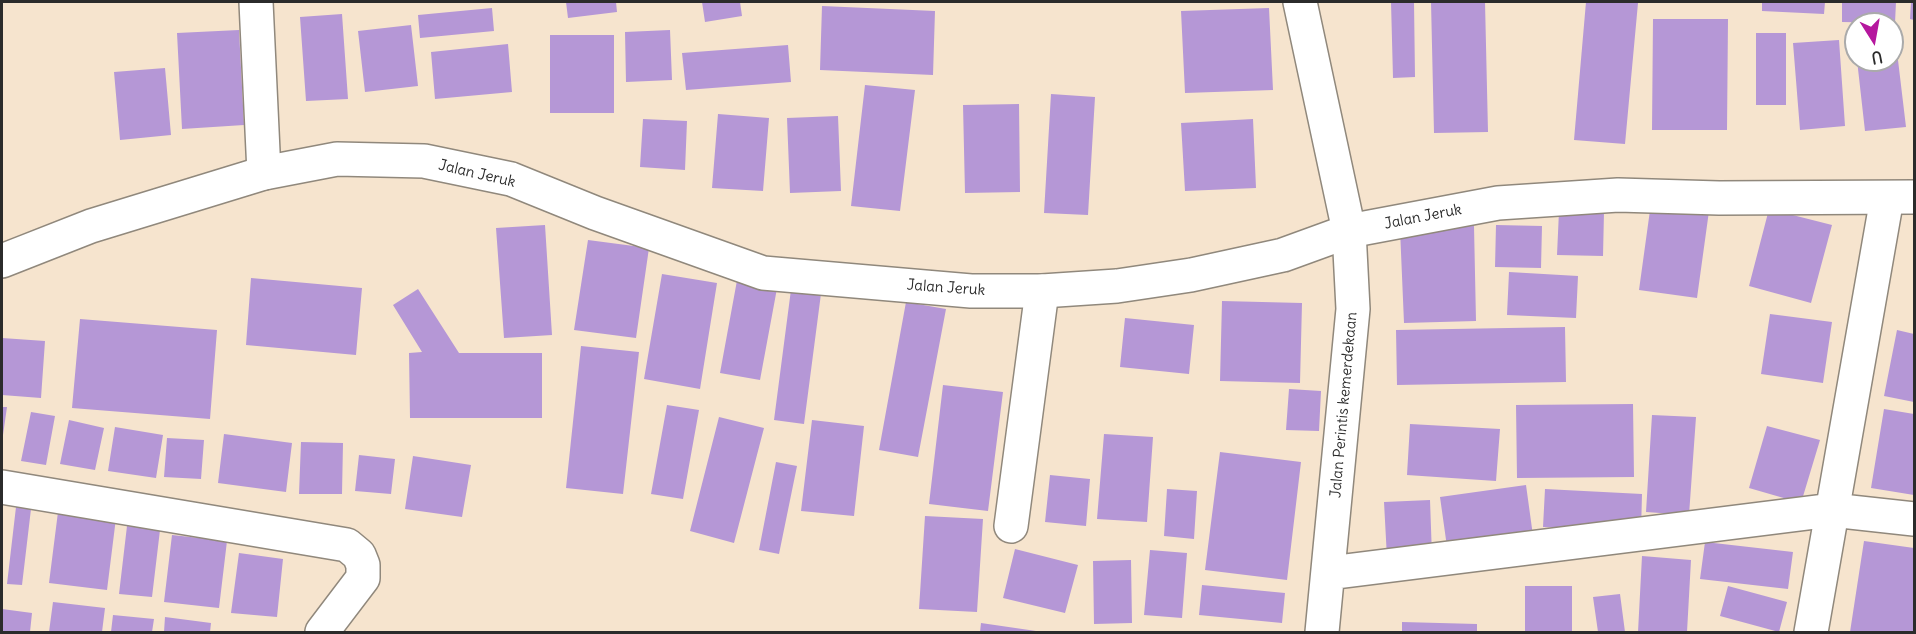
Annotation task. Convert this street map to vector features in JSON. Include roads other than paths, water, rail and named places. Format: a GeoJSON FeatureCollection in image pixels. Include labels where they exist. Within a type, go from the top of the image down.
{"type":"FeatureCollection","features":[{"type":"Feature","properties":{"kind":"street"},"geometry":{"type":"LineString","coordinates":[[256,2],[264,173]]}},
{"type":"Feature","properties":{"kind":"street","name":"Jalan Perintis kemerdekaan"},"geometry":{"type":"LineString","coordinates":[[1300,2],[1349,231],[1353,309],[1322,633]]}},
{"type":"Feature","properties":{"kind":"street","name":"Jalan Jeruk"},"geometry":{"type":"LineString","coordinates":[[2,261],[91,226],[264,173],[337,159],[424,161],[511,179],[595,213],[763,273],[971,291],[1042,291],[1117,286],[1191,275],[1283,255],[1349,231],[1498,203],[1618,195],[1900,198]]}},
{"type":"Feature","properties":{"kind":"street"},"geometry":{"type":"LineString","coordinates":[[1811,633],[1832,510],[1900,198]]}},
{"type":"Feature","properties":{"kind":"street"},"geometry":{"type":"LineString","coordinates":[[1011,526],[1042,291]]}},
{"type":"Feature","properties":{"kind":"street"},"geometry":{"type":"LineString","coordinates":[[2,487],[347,545],[359,555],[363,564],[363,578],[322,633]]}},
{"type":"Feature","properties":{"kind":"street"},"geometry":{"type":"LineString","coordinates":[[1329,573],[1832,510],[1914,519]]}}]}
